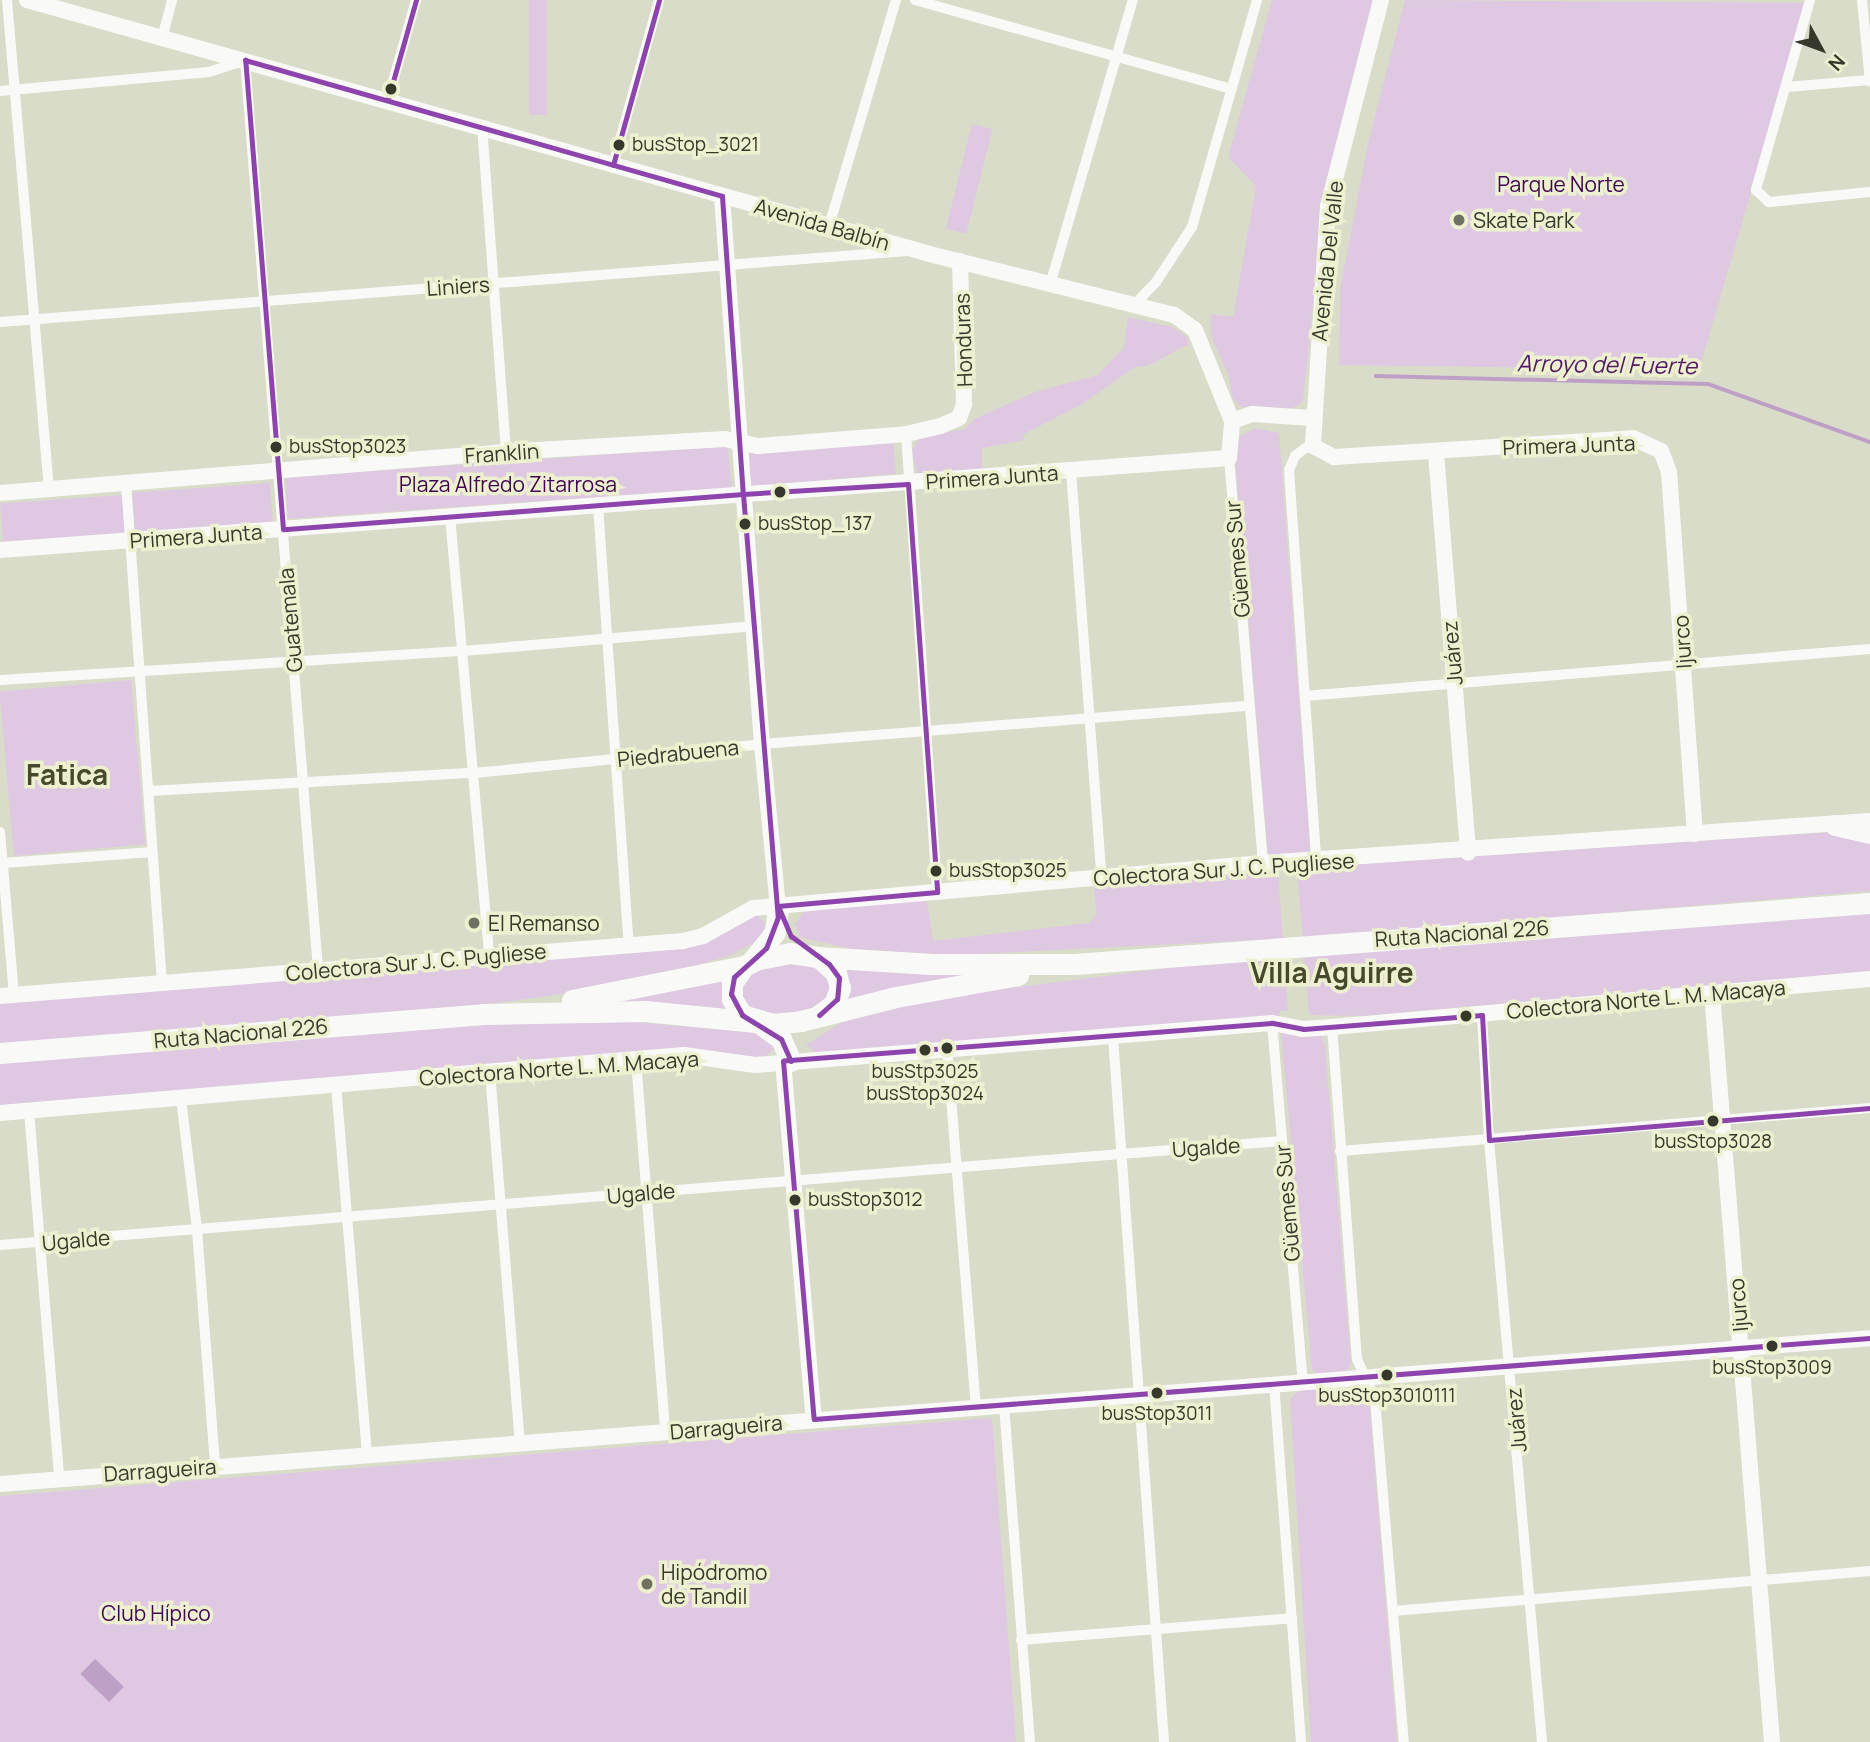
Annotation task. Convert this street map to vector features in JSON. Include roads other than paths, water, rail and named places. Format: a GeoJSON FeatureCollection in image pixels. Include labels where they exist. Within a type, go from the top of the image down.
{"type":"FeatureCollection","features":[{"type":"Feature","properties":{"kind":"highway"},"geometry":{"type":"LineString","coordinates":[[1835,825],[1870,833]]}},
{"type":"Feature","properties":{"kind":"highway","name":"Ruta Nacional 226"},"geometry":{"type":"LineString","coordinates":[[483,1014],[632,991],[746,965],[781,954],[941,965],[1075,964],[1863,902]]}},
{"type":"Feature","properties":{"kind":"highway"},"geometry":{"type":"LineString","coordinates":[[778,906],[787,930],[836,973],[840,988],[834,1004],[818,1016],[796,1043],[787,1061]]}},
{"type":"Feature","properties":{"kind":"highway"},"geometry":{"type":"LineString","coordinates":[[778,906],[775,932],[732,983],[732,999],[742,1015],[781,1039],[787,1061]]}},
{"type":"Feature","properties":{"kind":"highway","name":"Ruta Nacional 226"},"geometry":{"type":"LineString","coordinates":[[0,1053],[483,1014],[645,1011],[788,1023],[929,989],[1075,964]]}},
{"type":"Feature","properties":{"kind":"street"},"geometry":{"type":"LineString","coordinates":[[8,0],[50,489]]}},
{"type":"Feature","properties":{"kind":"street","name":"Avenida Balbín"},"geometry":{"type":"LineString","coordinates":[[27,0],[482,125],[917,251],[1133,306]]}},
{"type":"Feature","properties":{"kind":"street"},"geometry":{"type":"LineString","coordinates":[[162,38],[172,0]]}},
{"type":"Feature","properties":{"kind":"street"},"geometry":{"type":"LineString","coordinates":[[388,99],[416,0]]}},
{"type":"Feature","properties":{"kind":"street"},"geometry":{"type":"LineString","coordinates":[[613,165],[659,0]]}},
{"type":"Feature","properties":{"kind":"street"},"geometry":{"type":"LineString","coordinates":[[829,226],[896,0]]}},
{"type":"Feature","properties":{"kind":"street"},"geometry":{"type":"LineString","coordinates":[[915,0],[1231,89]]}},
{"type":"Feature","properties":{"kind":"street"},"geometry":{"type":"LineString","coordinates":[[1051,285],[1119,57],[1133,0]]}},
{"type":"Feature","properties":{"kind":"street"},"geometry":{"type":"LineString","coordinates":[[1133,306],[1156,282],[1192,227],[1257,0]]}},
{"type":"Feature","properties":{"kind":"street","name":"Avenida Del Valle"},"geometry":{"type":"LineString","coordinates":[[1312,443],[1328,206],[1381,0]]}},
{"type":"Feature","properties":{"kind":"street"},"geometry":{"type":"LineString","coordinates":[[1810,0],[1756,190],[1759,198],[1769,202],[1870,192]]}},
{"type":"Feature","properties":{"kind":"street"},"geometry":{"type":"LineString","coordinates":[[1787,87],[1870,81],[1862,0]]}},
{"type":"Feature","properties":{"kind":"street"},"geometry":{"type":"LineString","coordinates":[[0,92],[209,72],[245,60]]}},
{"type":"Feature","properties":{"kind":"street","name":"Guatemala"},"geometry":{"type":"LineString","coordinates":[[245,60],[318,971]]}},
{"type":"Feature","properties":{"kind":"street"},"geometry":{"type":"LineString","coordinates":[[482,125],[506,452]]}},
{"type":"Feature","properties":{"kind":"street"},"geometry":{"type":"LineString","coordinates":[[722,196],[762,744],[778,906]]}},
{"type":"Feature","properties":{"kind":"street","name":"Liniers"},"geometry":{"type":"LineString","coordinates":[[0,322],[917,251]]}},
{"type":"Feature","properties":{"kind":"street","name":"Honduras"},"geometry":{"type":"LineString","coordinates":[[959,418],[965,398],[960,261]]}},
{"type":"Feature","properties":{"kind":"street","name":"Güemes Sur"},"geometry":{"type":"LineString","coordinates":[[1133,306],[1174,316],[1191,325],[1238,420],[1229,458],[1264,863]]}},
{"type":"Feature","properties":{"kind":"street","name":"Franklin"},"geometry":{"type":"LineString","coordinates":[[0,493],[278,473],[506,452],[740,442],[758,446],[906,434],[959,418]]}},
{"type":"Feature","properties":{"kind":"street"},"geometry":{"type":"LineString","coordinates":[[1238,420],[1272,424],[1284,418],[1312,418]]}},
{"type":"Feature","properties":{"kind":"street"},"geometry":{"type":"LineString","coordinates":[[906,434],[937,892]]}},
{"type":"Feature","properties":{"kind":"street","name":"Primera Junta"},"geometry":{"type":"LineString","coordinates":[[1312,443],[1320,453],[1334,457],[1436,453],[1622,438],[1642,440],[1661,452]]}},
{"type":"Feature","properties":{"kind":"street"},"geometry":{"type":"LineString","coordinates":[[1312,443],[1295,456],[1289,470],[1316,861]]}},
{"type":"Feature","properties":{"kind":"street","name":"Ijurco"},"geometry":{"type":"LineString","coordinates":[[1661,452],[1669,472],[1695,834]]}},
{"type":"Feature","properties":{"kind":"street","name":"Juárez"},"geometry":{"type":"LineString","coordinates":[[1436,453],[1468,853]]}},
{"type":"Feature","properties":{"kind":"street","name":"Primera Junta"},"geometry":{"type":"LineString","coordinates":[[0,551],[1229,458]]}},
{"type":"Feature","properties":{"kind":"street"},"geometry":{"type":"LineString","coordinates":[[1071,471],[1102,879]]}},
{"type":"Feature","properties":{"kind":"street"},"geometry":{"type":"LineString","coordinates":[[126,483],[162,983]]}},
{"type":"Feature","properties":{"kind":"street"},"geometry":{"type":"LineString","coordinates":[[598,506],[610,638],[629,945]]}},
{"type":"Feature","properties":{"kind":"street"},"geometry":{"type":"LineString","coordinates":[[450,516],[488,955]]}},
{"type":"Feature","properties":{"kind":"street"},"geometry":{"type":"LineString","coordinates":[[0,680],[293,659],[463,651],[753,626]]}},
{"type":"Feature","properties":{"kind":"street"},"geometry":{"type":"LineString","coordinates":[[1305,696],[1454,681],[1870,649]]}},
{"type":"Feature","properties":{"kind":"street","name":"Piedrabuena"},"geometry":{"type":"LineString","coordinates":[[149,791],[474,774],[762,744],[1249,706]]}},
{"type":"Feature","properties":{"kind":"street","name":"Colectora Sur J. C. Pugliese"},"geometry":{"type":"LineString","coordinates":[[7,995],[692,939],[746,910],[778,906],[1264,863],[1468,853],[1870,821]]}},
{"type":"Feature","properties":{"kind":"street"},"geometry":{"type":"LineString","coordinates":[[0,832],[7,995]]}},
{"type":"Feature","properties":{"kind":"street"},"geometry":{"type":"LineString","coordinates":[[3,863],[153,852]]}},
{"type":"Feature","properties":{"kind":"street","name":"Colectora Norte L. M. Macaya"},"geometry":{"type":"LineString","coordinates":[[0,1113],[684,1055],[743,1065],[1272,1023],[1302,1029],[1332,1027],[1870,979]]}},
{"type":"Feature","properties":{"kind":"street","name":"Ijurco"},"geometry":{"type":"LineString","coordinates":[[1712,993],[1772,1742]]}},
{"type":"Feature","properties":{"kind":"street","name":"Juárez"},"geometry":{"type":"LineString","coordinates":[[1482,1015],[1489,1140],[1512,1366],[1542,1742]]}},
{"type":"Feature","properties":{"kind":"street","name":"Güemes Sur"},"geometry":{"type":"LineString","coordinates":[[1272,1023],[1303,1382]]}},
{"type":"Feature","properties":{"kind":"street"},"geometry":{"type":"LineString","coordinates":[[1332,1027],[1357,1359],[1375,1399],[1404,1742]]}},
{"type":"Feature","properties":{"kind":"street"},"geometry":{"type":"LineString","coordinates":[[1113,1037],[1164,1742]]}},
{"type":"Feature","properties":{"kind":"street"},"geometry":{"type":"LineString","coordinates":[[947,1048],[976,1407]]}},
{"type":"Feature","properties":{"kind":"street"},"geometry":{"type":"LineString","coordinates":[[636,1060],[666,1432]]}},
{"type":"Feature","properties":{"kind":"street"},"geometry":{"type":"LineString","coordinates":[[787,1061],[794,1182],[814,1419]]}},
{"type":"Feature","properties":{"kind":"street"},"geometry":{"type":"LineString","coordinates":[[490,1072],[520,1442]]}},
{"type":"Feature","properties":{"kind":"street"},"geometry":{"type":"LineString","coordinates":[[336,1085],[367,1454]]}},
{"type":"Feature","properties":{"kind":"street"},"geometry":{"type":"LineString","coordinates":[[181,1099],[197,1230],[215,1466]]}},
{"type":"Feature","properties":{"kind":"street"},"geometry":{"type":"LineString","coordinates":[[1340,1152],[1870,1108]]}},
{"type":"Feature","properties":{"kind":"street"},"geometry":{"type":"LineString","coordinates":[[29,1110],[59,1478]]}},
{"type":"Feature","properties":{"kind":"street","name":"Ugalde"},"geometry":{"type":"LineString","coordinates":[[0,1245],[501,1206],[645,1192],[957,1171],[1122,1153],[1282,1141]]}},
{"type":"Feature","properties":{"kind":"street","name":"Darragueira"},"geometry":{"type":"LineString","coordinates":[[0,1484],[1870,1338]]}},
{"type":"Feature","properties":{"kind":"street"},"geometry":{"type":"LineString","coordinates":[[1274,1383],[1301,1742]]}},
{"type":"Feature","properties":{"kind":"street"},"geometry":{"type":"LineString","coordinates":[[1004,1405],[1030,1742]]}},
{"type":"Feature","properties":{"kind":"street"},"geometry":{"type":"LineString","coordinates":[[1393,1611],[1531,1597],[1870,1571]]}},
{"type":"Feature","properties":{"kind":"street"},"geometry":{"type":"LineString","coordinates":[[1021,1640],[1292,1618]]}},
{"type":"Feature","properties":{"kind":"waterway","name":"Arroyo del Fuerte"},"geometry":{"type":"LineString","coordinates":[[1376,376],[1708,384],[1870,442]]}},
{"type":"Feature","properties":{"kind":"place","name":"busStop_3021"},"geometry":{"type":"Point","coordinates":[619,145]}},
{"type":"Feature","properties":{"kind":"place","name":"Skate Park"},"geometry":{"type":"Point","coordinates":[1459,220]}},
{"type":"Feature","properties":{"kind":"place","name":"busStop3023"},"geometry":{"type":"Point","coordinates":[276,447]}},
{"type":"Feature","properties":{"kind":"place","name":"busStop_137"},"geometry":{"type":"Point","coordinates":[745,524]}},
{"type":"Feature","properties":{"kind":"place","name":"busStop3025"},"geometry":{"type":"Point","coordinates":[936,871]}},
{"type":"Feature","properties":{"kind":"place","name":"El Remanso"},"geometry":{"type":"Point","coordinates":[474,923]}},
{"type":"Feature","properties":{"kind":"place","name":"busStp3025 busStop3024"},"geometry":{"type":"Point","coordinates":[925,1050]}},
{"type":"Feature","properties":{"kind":"place","name":"busStop3028"},"geometry":{"type":"Point","coordinates":[1713,1121]}},
{"type":"Feature","properties":{"kind":"place","name":"busStop3012"},"geometry":{"type":"Point","coordinates":[795,1200]}},
{"type":"Feature","properties":{"kind":"place","name":"busStop3009"},"geometry":{"type":"Point","coordinates":[1772,1346]}},
{"type":"Feature","properties":{"kind":"place","name":"busStop3010111"},"geometry":{"type":"Point","coordinates":[1387,1375]}},
{"type":"Feature","properties":{"kind":"place","name":"busStop3011"},"geometry":{"type":"Point","coordinates":[1157,1393]}},
{"type":"Feature","properties":{"kind":"place","name":"Hipódromo de Tandil"},"geometry":{"type":"Point","coordinates":[647,1584]}},
{"type":"Feature","properties":{"kind":"district","name":"Fatica"},"geometry":{"type":"Point","coordinates":[67,774]}},
{"type":"Feature","properties":{"kind":"district","name":"Villa Aguirre"},"geometry":{"type":"Point","coordinates":[1332,972]}},
{"type":"Feature","properties":{"kind":"park label","name":"Parque Norte"},"geometry":{"type":"Point","coordinates":[1561,184]}},
{"type":"Feature","properties":{"kind":"park label","name":"Plaza Alfredo Zitarrosa"},"geometry":{"type":"Point","coordinates":[508,484]}},
{"type":"Feature","properties":{"kind":"park label","name":"Club Hípico"},"geometry":{"type":"Point","coordinates":[156,1613]}}]}
